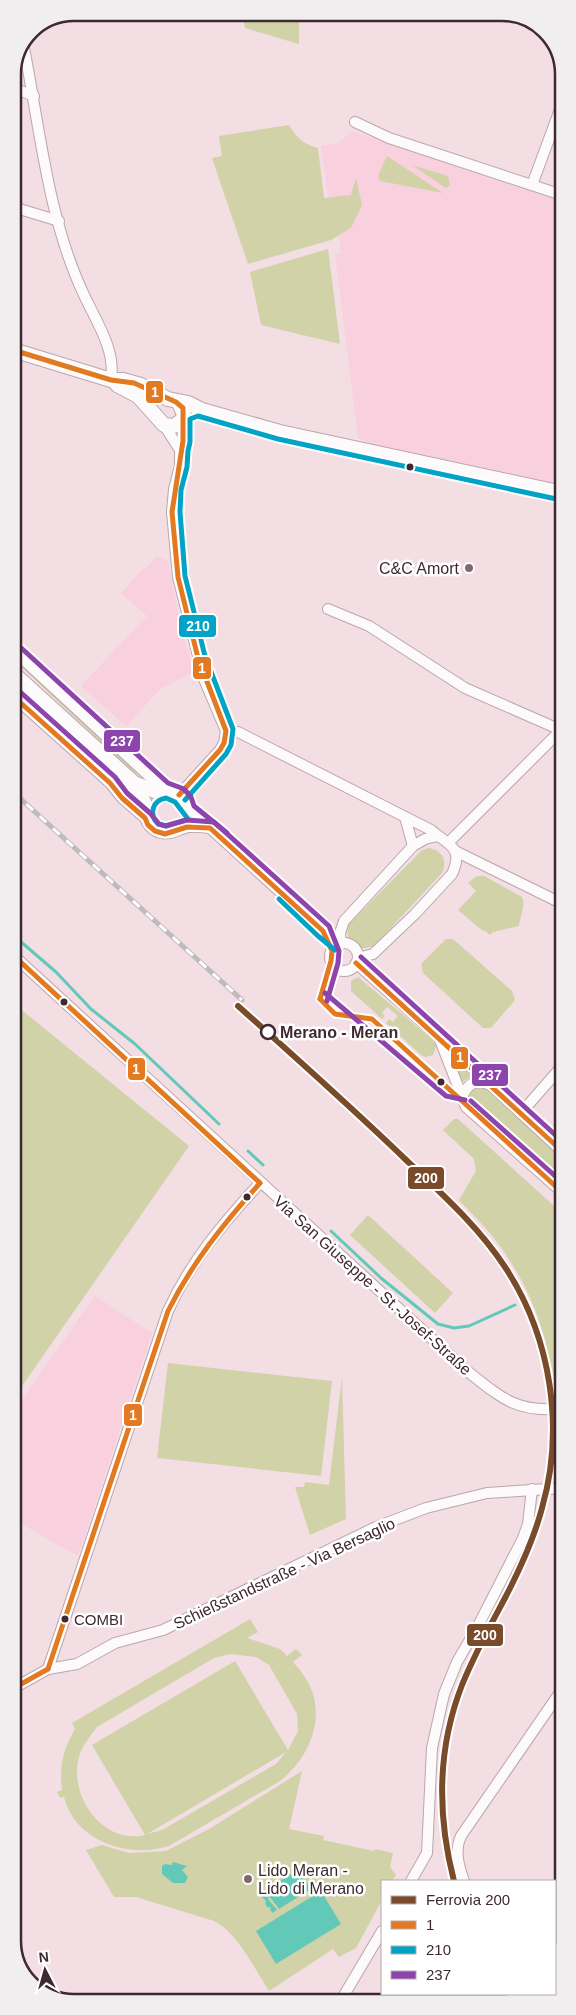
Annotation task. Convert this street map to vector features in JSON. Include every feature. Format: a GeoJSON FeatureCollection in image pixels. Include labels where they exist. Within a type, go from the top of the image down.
{"type":"FeatureCollection","features":[{"type":"Feature","properties":{"kind":"main road"},"geometry":{"type":"LineString","coordinates":[[21,352],[111,380],[123,380],[142,385],[178,409]]}},
{"type":"Feature","properties":{"kind":"main road"},"geometry":{"type":"LineString","coordinates":[[111,380],[138,396],[161,421],[174,426],[178,409]]}},
{"type":"Feature","properties":{"kind":"main road"},"geometry":{"type":"LineString","coordinates":[[161,421],[159,405],[178,409],[188,403],[197,408],[280,432],[555,491]]}},
{"type":"Feature","properties":{"kind":"main road"},"geometry":{"type":"LineString","coordinates":[[21,680],[134,783],[160,791]]}},
{"type":"Feature","properties":{"kind":"main road"},"geometry":{"type":"LineString","coordinates":[[134,783],[145,811]]}},
{"type":"Feature","properties":{"kind":"street"},"geometry":{"type":"LineString","coordinates":[[25,54],[42,146],[59,221],[79,284],[109,347],[113,369],[111,380]]}},
{"type":"Feature","properties":{"kind":"street"},"geometry":{"type":"LineString","coordinates":[[21,91],[34,96]]}},
{"type":"Feature","properties":{"kind":"street"},"geometry":{"type":"LineString","coordinates":[[355,122],[389,138],[555,193]]}},
{"type":"Feature","properties":{"kind":"street"},"geometry":{"type":"LineString","coordinates":[[532,185],[555,130]]}},
{"type":"Feature","properties":{"kind":"street"},"geometry":{"type":"LineString","coordinates":[[21,209],[59,221]]}},
{"type":"Feature","properties":{"kind":"street"},"geometry":{"type":"LineString","coordinates":[[178,409],[182,441],[180,466],[174,490],[172,512],[178,577],[198,658],[226,731],[224,744],[220,750],[179,795]]}},
{"type":"Feature","properties":{"kind":"street"},"geometry":{"type":"LineString","coordinates":[[161,421],[180,450]]}},
{"type":"Feature","properties":{"kind":"street"},"geometry":{"type":"LineString","coordinates":[[328,609],[368,626],[466,688],[555,727]]}},
{"type":"Feature","properties":{"kind":"street"},"geometry":{"type":"LineString","coordinates":[[21,658],[160,791],[179,795],[185,801],[188,810],[186,821],[179,829]]}},
{"type":"Feature","properties":{"kind":"street"},"geometry":{"type":"LineString","coordinates":[[21,703],[110,782],[122,798],[145,811]]}},
{"type":"Feature","properties":{"kind":"street"},"geometry":{"type":"LineString","coordinates":[[226,731],[238,732],[431,830],[449,842],[455,851],[555,900]]}},
{"type":"Feature","properties":{"kind":"street"},"geometry":{"type":"LineString","coordinates":[[449,842],[555,737]]}},
{"type":"Feature","properties":{"kind":"street"},"geometry":{"type":"LineString","coordinates":[[160,791],[149,799],[145,811],[151,828],[159,833],[170,834],[179,829],[195,826],[210,828]]}},
{"type":"Feature","properties":{"kind":"street"},"geometry":{"type":"LineString","coordinates":[[188,810],[338,946],[352,946],[357,952],[357,961],[368,974],[555,1145]]}},
{"type":"Feature","properties":{"kind":"street"},"geometry":{"type":"LineString","coordinates":[[405,817],[413,846]]}},
{"type":"Feature","properties":{"kind":"street"},"geometry":{"type":"LineString","coordinates":[[438,836],[425,839],[413,846],[344,921],[338,946],[331,961],[338,969],[347,970],[357,961],[373,954],[415,914],[452,874],[455,868],[455,851]]}},
{"type":"Feature","properties":{"kind":"street"},"geometry":{"type":"LineString","coordinates":[[322,930],[344,921]]}},
{"type":"Feature","properties":{"kind":"street"},"geometry":{"type":"LineString","coordinates":[[368,974],[373,954]]}},
{"type":"Feature","properties":{"kind":"street","name":"Via San Giuseppe - St.-Josef-Straße"},"geometry":{"type":"LineString","coordinates":[[21,962],[466,1370],[496,1394],[512,1403],[526,1409],[555,1408]]}},
{"type":"Feature","properties":{"kind":"street"},"geometry":{"type":"LineString","coordinates":[[439,1037],[466,1106],[555,1186]]}},
{"type":"Feature","properties":{"kind":"street"},"geometry":{"type":"LineString","coordinates":[[521,1113],[555,1074]]}},
{"type":"Feature","properties":{"kind":"street"},"geometry":{"type":"LineString","coordinates":[[462,1097],[465,1090],[472,1083],[489,1084]]}},
{"type":"Feature","properties":{"kind":"street"},"geometry":{"type":"LineString","coordinates":[[48,1669],[168,1311],[180,1285],[200,1252],[260,1183]]}},
{"type":"Feature","properties":{"kind":"street","name":"Schießstandstraße - Via Bersaglio"},"geometry":{"type":"LineString","coordinates":[[21,1684],[48,1669],[77,1664],[115,1643],[163,1630],[376,1527],[426,1508],[487,1493],[555,1488]]}},
{"type":"Feature","properties":{"kind":"street"},"geometry":{"type":"LineString","coordinates":[[412,1880],[426,1853],[432,1748],[444,1694],[457,1662],[479,1624],[523,1538],[528,1524],[532,1489]]}},
{"type":"Feature","properties":{"kind":"street"},"geometry":{"type":"LineString","coordinates":[[464,1880],[460,1869],[458,1847],[461,1836],[555,1700]]}},
{"type":"Feature","properties":{"kind":"street"},"geometry":{"type":"LineString","coordinates":[[346,1994],[381,1934]]}},
{"type":"Feature","properties":{"kind":"shaded area"},"geometry":{"type":"Polygon","coordinates":[[[244,21],[299,21],[299,44],[245,28],[244,21]]]}},
{"type":"Feature","properties":{"kind":"shaded area"},"geometry":{"type":"Polygon","coordinates":[[[289,125],[301,140],[308,145],[318,148],[324,198],[351,195],[356,178],[362,205],[351,228],[331,240],[248,264],[212,158],[222,156],[219,136],[289,125]]]}},
{"type":"Feature","properties":{"kind":"shaded area"},"geometry":{"type":"Polygon","coordinates":[[[352,131],[555,198],[555,483],[369,444],[363,439],[358,439],[335,254],[341,253],[339,238],[333,232],[321,146],[338,143],[352,131]]]}},
{"type":"Feature","properties":{"kind":"shaded area"},"geometry":{"type":"Polygon","coordinates":[[[387,156],[443,193],[380,181],[378,176],[387,156]]]}},
{"type":"Feature","properties":{"kind":"shaded area"},"geometry":{"type":"Polygon","coordinates":[[[412,165],[448,176],[450,185],[446,188],[412,165]]]}},
{"type":"Feature","properties":{"kind":"shaded area"},"geometry":{"type":"Polygon","coordinates":[[[328,249],[340,344],[261,325],[250,272],[328,249]]]}},
{"type":"Feature","properties":{"kind":"shaded area"},"geometry":{"type":"Polygon","coordinates":[[[157,556],[168,561],[181,630],[194,671],[159,690],[126,726],[81,686],[147,616],[121,593],[157,556]]]}},
{"type":"Feature","properties":{"kind":"shaded area"},"geometry":{"type":"Polygon","coordinates":[[[21,661],[151,783],[127,767],[21,667],[21,661]]]}},
{"type":"Feature","properties":{"kind":"shaded area"},"geometry":{"type":"Polygon","coordinates":[[[21,692],[127,785],[140,806],[21,698],[21,692]]]}},
{"type":"Feature","properties":{"kind":"shaded area"},"geometry":{"type":"Polygon","coordinates":[[[434,849],[443,857],[444,869],[442,873],[375,945],[360,948],[350,942],[348,938],[349,924],[354,916],[357,916],[422,850],[434,849]]]}},
{"type":"Feature","properties":{"kind":"shaded area"},"geometry":{"type":"Polygon","coordinates":[[[477,876],[484,876],[522,897],[523,907],[519,926],[493,932],[490,935],[458,910],[476,891],[468,883],[477,876]]]}},
{"type":"Feature","properties":{"kind":"shaded area"},"geometry":{"type":"Polygon","coordinates":[[[446,939],[453,939],[512,991],[515,1000],[491,1028],[483,1028],[423,973],[421,964],[446,939]]]}},
{"type":"Feature","properties":{"kind":"shaded area"},"geometry":{"type":"Polygon","coordinates":[[[358,977],[433,1040],[436,1046],[433,1055],[426,1057],[421,1055],[386,1023],[389,1019],[393,1022],[398,1016],[387,1007],[382,1013],[385,1016],[382,1019],[351,991],[351,981],[358,977]]]}},
{"type":"Feature","properties":{"kind":"shaded area"},"geometry":{"type":"Polygon","coordinates":[[[21,1010],[189,1146],[21,1388],[21,1010]]]}},
{"type":"Feature","properties":{"kind":"shaded area"},"geometry":{"type":"Polygon","coordinates":[[[450,1051],[477,1074],[462,1082],[450,1051]]]}},
{"type":"Feature","properties":{"kind":"shaded area"},"geometry":{"type":"Polygon","coordinates":[[[475,1086],[485,1087],[555,1151],[555,1178],[473,1105],[469,1095],[475,1086]]]}},
{"type":"Feature","properties":{"kind":"shaded area"},"geometry":{"type":"Polygon","coordinates":[[[454,1119],[458,1119],[555,1207],[555,1392],[549,1355],[543,1334],[528,1294],[518,1274],[493,1237],[459,1200],[476,1171],[474,1159],[443,1130],[454,1119]]]}},
{"type":"Feature","properties":{"kind":"shaded area"},"geometry":{"type":"Polygon","coordinates":[[[368,1215],[453,1293],[435,1313],[350,1235],[368,1215]]]}},
{"type":"Feature","properties":{"kind":"shaded area"},"geometry":{"type":"Polygon","coordinates":[[[95,1296],[152,1333],[78,1556],[21,1524],[21,1401],[95,1296]]]}},
{"type":"Feature","properties":{"kind":"shaded area"},"geometry":{"type":"Polygon","coordinates":[[[168,1363],[332,1381],[321,1476],[157,1458],[168,1363]]]}},
{"type":"Feature","properties":{"kind":"shaded area"},"geometry":{"type":"Polygon","coordinates":[[[342,1377],[346,1519],[310,1535],[295,1487],[304,1487],[305,1482],[329,1485],[342,1377]]]}},
{"type":"Feature","properties":{"kind":"shaded area"},"geometry":{"type":"Polygon","coordinates":[[[250,1619],[258,1632],[247,1638],[280,1649],[287,1656],[296,1649],[302,1655],[293,1662],[312,1691],[316,1717],[314,1729],[305,1753],[280,1781],[169,1846],[137,1850],[105,1843],[91,1835],[79,1825],[70,1812],[64,1797],[60,1798],[57,1792],[62,1790],[61,1774],[65,1751],[75,1729],[72,1723],[250,1619]],[[230,1654],[214,1658],[97,1727],[80,1753],[77,1772],[79,1787],[84,1801],[92,1814],[103,1825],[115,1833],[130,1836],[145,1835],[92,1745],[235,1661],[288,1750],[298,1731],[297,1714],[269,1665],[256,1657],[230,1654]],[[286,1752],[147,1834],[162,1830],[276,1764],[286,1752]]]}},
{"type":"Feature","properties":{"kind":"shaded area","name":"Lido Meran - Lido di Merano"},"geometry":{"type":"Polygon","coordinates":[[[302,1771],[289,1829],[324,1836],[323,1840],[374,1851],[375,1849],[393,1853],[390,1867],[396,1875],[393,1880],[381,1880],[381,1902],[356,1948],[339,1957],[333,1949],[269,1991],[238,1942],[222,1926],[214,1921],[136,1897],[114,1897],[86,1850],[102,1845],[129,1853],[166,1851],[209,1829],[302,1771]]]}},
{"type":"Feature","properties":{"kind":"shaded area"},"geometry":{"type":"Polygon","coordinates":[[[173,1862],[187,1866],[182,1870],[188,1877],[185,1883],[173,1883],[162,1874],[162,1866],[165,1864],[172,1865],[173,1862]]]}},
{"type":"Feature","properties":{"kind":"shaded area"},"geometry":{"type":"Polygon","coordinates":[[[299,1869],[311,1889],[279,1909],[270,1897],[268,1899],[277,1910],[272,1913],[271,1907],[267,1907],[266,1901],[261,1894],[265,1893],[267,1897],[269,1896],[267,1889],[299,1869]]]}},
{"type":"Feature","properties":{"kind":"shaded area"},"geometry":{"type":"Polygon","coordinates":[[[321,1891],[341,1924],[276,1964],[256,1931],[321,1891]]]}},
{"type":"Feature","properties":{"kind":"waterway"},"geometry":{"type":"LineString","coordinates":[[21,942],[56,972],[91,1009],[135,1044],[219,1124]]}},
{"type":"Feature","properties":{"kind":"waterway"},"geometry":{"type":"LineString","coordinates":[[248,1151],[263,1165]]}},
{"type":"Feature","properties":{"kind":"waterway"},"geometry":{"type":"LineString","coordinates":[[331,1231],[381,1278],[438,1324],[454,1328],[469,1326],[515,1305]]}},
{"type":"Feature","properties":{"kind":"railway"},"geometry":{"type":"LineString","coordinates":[[21,799],[242,1000]]}},
{"type":"Feature","properties":{"kind":"rail line","name":"200"},"geometry":{"type":"LineString","coordinates":[[238,1006],[363,1119],[471,1223],[505,1267],[521,1294],[543,1353],[553,1415],[549,1478],[542,1508],[521,1565],[462,1685],[448,1733],[442,1782],[442,1807],[448,1856],[454,1880]]}},
{"type":"Feature","properties":{"kind":"transit line","name":"1"},"geometry":{"type":"LineString","coordinates":[[21,352],[111,380],[134,383],[176,402],[183,408],[183,441],[172,512],[178,577],[198,658],[226,731],[224,743],[220,750],[179,795]]}},
{"type":"Feature","properties":{"kind":"transit line","name":"210"},"geometry":{"type":"LineString","coordinates":[[185,800],[226,754],[231,745],[233,729],[205,656],[185,576],[180,512],[181,490],[187,467],[190,442],[190,419],[198,416],[278,439],[555,499]]}},
{"type":"Feature","properties":{"kind":"transit line","name":"237"},"geometry":{"type":"LineString","coordinates":[[21,648],[168,783],[184,789],[191,797],[194,806],[227,833]]}},
{"type":"Feature","properties":{"kind":"transit line","name":"237"},"geometry":{"type":"LineString","coordinates":[[21,693],[115,777],[127,793],[150,813],[159,824],[165,826],[187,820],[214,822],[329,926],[339,951],[338,963],[327,1001]]}},
{"type":"Feature","properties":{"kind":"transit line","name":"1"},"geometry":{"type":"LineString","coordinates":[[21,703],[110,783],[122,798],[145,818],[148,825],[155,831],[165,834],[187,827],[210,828],[323,931],[332,951],[320,999]]}},
{"type":"Feature","properties":{"kind":"transit line","name":"210"},"geometry":{"type":"LineString","coordinates":[[166,798],[175,802],[188,819],[167,826],[158,824],[153,816],[153,808],[155,804],[166,798]]}},
{"type":"Feature","properties":{"kind":"transit line","name":"210"},"geometry":{"type":"LineString","coordinates":[[279,899],[335,950]]}},
{"type":"Feature","properties":{"kind":"transit line","name":"237"},"geometry":{"type":"LineString","coordinates":[[361,957],[555,1135]]}},
{"type":"Feature","properties":{"kind":"transit line","name":"1"},"geometry":{"type":"LineString","coordinates":[[21,962],[260,1183]]}},
{"type":"Feature","properties":{"kind":"transit line","name":"1"},"geometry":{"type":"LineString","coordinates":[[356,963],[555,1145]]}},
{"type":"Feature","properties":{"kind":"transit line","name":"237"},"geometry":{"type":"LineString","coordinates":[[325,993],[446,1096],[465,1100]]}},
{"type":"Feature","properties":{"kind":"transit line","name":"1"},"geometry":{"type":"LineString","coordinates":[[320,999],[335,1014],[372,1019],[555,1186]]}},
{"type":"Feature","properties":{"kind":"transit line","name":"237"},"geometry":{"type":"LineString","coordinates":[[471,1101],[555,1176]]}},
{"type":"Feature","properties":{"kind":"transit line","name":"1"},"geometry":{"type":"LineString","coordinates":[[48,1669],[168,1311],[187,1276],[209,1244],[260,1183]]}},
{"type":"Feature","properties":{"kind":"transit line","name":"1"},"geometry":{"type":"LineString","coordinates":[[21,1684],[48,1669]]}},
{"type":"Feature","properties":{"kind":"place","name":"C&C Amort"},"geometry":{"type":"Point","coordinates":[469,568]}},
{"type":"Feature","properties":{"kind":"place","name":"Merano - Meran"},"geometry":{"type":"Point","coordinates":[268,1032]}},
{"type":"Feature","properties":{"kind":"place","name":"COMBI"},"geometry":{"type":"Point","coordinates":[65,1619]}},
{"type":"Feature","properties":{"kind":"place","name":"Lido Meran - Lido di Merano"},"geometry":{"type":"Point","coordinates":[248,1879]}}]}
